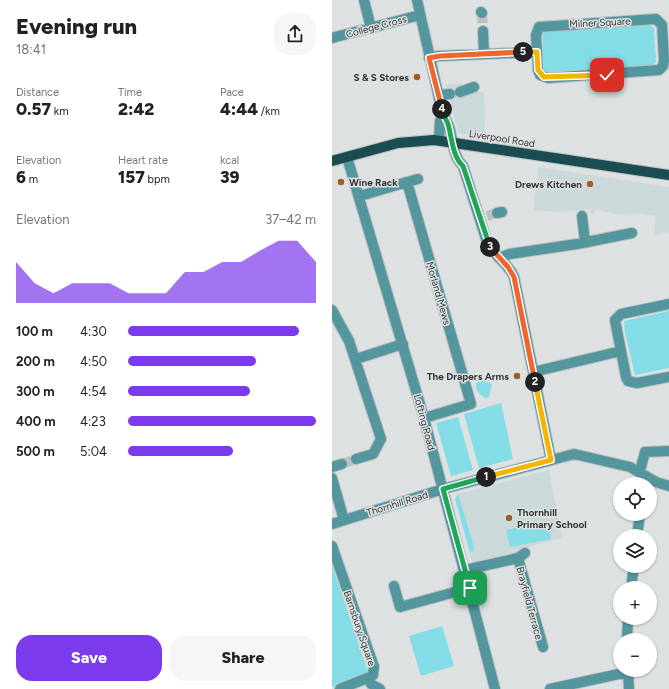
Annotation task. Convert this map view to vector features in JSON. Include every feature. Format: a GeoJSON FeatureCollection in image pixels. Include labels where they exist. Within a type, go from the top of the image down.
{"type":"FeatureCollection","features":[{"type":"Feature","properties":{"kind":"main road","name":"Liverpool Road"},"geometry":{"type":"LineString","coordinates":[[332,161],[398,143],[421,140],[439,140],[669,175]]}},
{"type":"Feature","properties":{"kind":"street"},"geometry":{"type":"LineString","coordinates":[[364,0],[371,28]]}},
{"type":"Feature","properties":{"kind":"street"},"geometry":{"type":"LineString","coordinates":[[419,0],[422,25],[429,32],[432,44],[429,56],[440,96],[443,116],[448,124],[458,162],[463,166],[483,217],[487,242],[508,267],[514,277],[551,460]]}},
{"type":"Feature","properties":{"kind":"street","name":"College Cross"},"geometry":{"type":"LineString","coordinates":[[332,38],[420,14]]}},
{"type":"Feature","properties":{"kind":"street","name":"Milner Square"},"geometry":{"type":"LineString","coordinates":[[656,19],[662,25],[666,46],[663,66],[659,70],[653,72],[548,78],[540,75],[538,70],[537,52],[536,30],[544,25],[656,19]]}},
{"type":"Feature","properties":{"kind":"street"},"geometry":{"type":"LineString","coordinates":[[483,31],[484,54]]}},
{"type":"Feature","properties":{"kind":"street"},"geometry":{"type":"LineString","coordinates":[[429,56],[537,52]]}},
{"type":"Feature","properties":{"kind":"street"},"geometry":{"type":"LineString","coordinates":[[440,96],[474,87]]}},
{"type":"Feature","properties":{"kind":"street"},"geometry":{"type":"LineString","coordinates":[[439,140],[439,126],[443,116]]}},
{"type":"Feature","properties":{"kind":"street","name":"Lofting Road"},"geometry":{"type":"LineString","coordinates":[[347,157],[360,196],[424,418],[470,588],[495,689]]}},
{"type":"Feature","properties":{"kind":"street"},"geometry":{"type":"LineString","coordinates":[[360,196],[418,179]]}},
{"type":"Feature","properties":{"kind":"street","name":"Morland Mews"},"geometry":{"type":"LineString","coordinates":[[406,182],[471,404],[424,418]]}},
{"type":"Feature","properties":{"kind":"street"},"geometry":{"type":"LineString","coordinates":[[582,216],[589,242]]}},
{"type":"Feature","properties":{"kind":"street"},"geometry":{"type":"LineString","coordinates":[[499,258],[510,254],[589,242],[632,233]]}},
{"type":"Feature","properties":{"kind":"street"},"geometry":{"type":"LineString","coordinates":[[669,304],[617,316],[615,324],[628,381],[637,383],[669,377]]}},
{"type":"Feature","properties":{"kind":"street"},"geometry":{"type":"LineString","coordinates":[[332,310],[344,329],[356,359],[381,439],[374,454],[356,459]]}},
{"type":"Feature","properties":{"kind":"street"},"geometry":{"type":"LineString","coordinates":[[356,359],[403,344]]}},
{"type":"Feature","properties":{"kind":"street"},"geometry":{"type":"LineString","coordinates":[[533,372],[621,351]]}},
{"type":"Feature","properties":{"kind":"street"},"geometry":{"type":"LineString","coordinates":[[643,477],[645,452],[669,451]]}},
{"type":"Feature","properties":{"kind":"street","name":"Thornhill Road"},"geometry":{"type":"LineString","coordinates":[[332,524],[443,489],[578,454],[630,467],[643,477]]}},
{"type":"Feature","properties":{"kind":"street"},"geometry":{"type":"LineString","coordinates":[[332,478],[344,520]]}},
{"type":"Feature","properties":{"kind":"street","name":"Thornhill Road"},"geometry":{"type":"LineString","coordinates":[[657,482],[669,486]]}},
{"type":"Feature","properties":{"kind":"street","name":"Barnsbury Square"},"geometry":{"type":"LineString","coordinates":[[332,546],[374,667],[374,684]]}},
{"type":"Feature","properties":{"kind":"street","name":"Brayfield Terrace"},"geometry":{"type":"LineString","coordinates":[[465,570],[522,556],[543,647]]}},
{"type":"Feature","properties":{"kind":"street"},"geometry":{"type":"LineString","coordinates":[[394,586],[401,611],[470,588]]}},
{"type":"Feature","properties":{"kind":"street"},"geometry":{"type":"LineString","coordinates":[[550,689],[613,674]]}},
{"type":"Feature","properties":{"kind":"street"},"geometry":{"type":"LineString","coordinates":[[628,677],[629,689]]}},
{"type":"Feature","properties":{"kind":"street","name":"Barnsbury Square"},"geometry":{"type":"LineString","coordinates":[[340,689],[367,679],[374,684]]}},
{"type":"Feature","properties":{"kind":"shaded area"},"geometry":{"type":"Polygon","coordinates":[[[650,25],[654,28],[656,62],[653,65],[548,73],[544,70],[542,34],[546,30],[650,25]]]}},
{"type":"Feature","properties":{"kind":"shaded area"},"geometry":{"type":"Polygon","coordinates":[[[458,83],[484,93],[485,137],[460,134],[458,132],[446,84],[458,83]]]}},
{"type":"Feature","properties":{"kind":"shaded area"},"geometry":{"type":"Polygon","coordinates":[[[539,167],[669,187],[669,232],[654,235],[656,216],[642,214],[620,215],[595,209],[594,214],[591,214],[590,209],[562,212],[533,210],[539,167]]]}},
{"type":"Feature","properties":{"kind":"shaded area"},"geometry":{"type":"Polygon","coordinates":[[[669,311],[669,368],[635,375],[625,332],[624,321],[669,311]]]}},
{"type":"Feature","properties":{"kind":"shaded area"},"geometry":{"type":"Polygon","coordinates":[[[482,380],[492,384],[489,397],[485,398],[477,390],[476,383],[482,380]]]}},
{"type":"Feature","properties":{"kind":"shaded area"},"geometry":{"type":"Polygon","coordinates":[[[501,403],[513,459],[479,468],[464,414],[501,403]]]}},
{"type":"Feature","properties":{"kind":"shaded area"},"geometry":{"type":"Polygon","coordinates":[[[458,417],[473,470],[451,476],[436,423],[458,417]]]}},
{"type":"Feature","properties":{"kind":"shaded area","name":"Thornhill Primary School"},"geometry":{"type":"Polygon","coordinates":[[[549,470],[562,538],[523,548],[519,553],[473,565],[455,499],[457,494],[549,470]]]}},
{"type":"Feature","properties":{"kind":"shaded area"},"geometry":{"type":"Polygon","coordinates":[[[458,494],[472,540],[474,551],[470,552],[455,499],[458,494]]]}},
{"type":"Feature","properties":{"kind":"shaded area"},"geometry":{"type":"Polygon","coordinates":[[[547,522],[551,539],[510,547],[506,530],[547,522]]]}},
{"type":"Feature","properties":{"kind":"shaded area"},"geometry":{"type":"Polygon","coordinates":[[[332,565],[368,672],[366,675],[332,687],[332,565]]]}},
{"type":"Feature","properties":{"kind":"shaded area"},"geometry":{"type":"Polygon","coordinates":[[[442,626],[454,666],[421,676],[409,636],[442,626]]]}},
{"type":"Feature","properties":{"kind":"tunnel"},"geometry":{"type":"LineString","coordinates":[[482,13],[483,31]]}},
{"type":"Feature","properties":{"kind":"tunnel"},"geometry":{"type":"LineString","coordinates":[[487,216],[497,213]]}},
{"type":"Feature","properties":{"kind":"tunnel"},"geometry":{"type":"LineString","coordinates":[[342,464],[356,459]]}},
{"type":"Feature","properties":{"kind":"place","name":"S & S Stores"},"geometry":{"type":"Point","coordinates":[417,77]}},
{"type":"Feature","properties":{"kind":"place","name":"Wine Rack"},"geometry":{"type":"Point","coordinates":[341,182]}},
{"type":"Feature","properties":{"kind":"place","name":"Drews Kitchen"},"geometry":{"type":"Point","coordinates":[590,184]}},
{"type":"Feature","properties":{"kind":"place","name":"The Drapers Arms"},"geometry":{"type":"Point","coordinates":[517,376]}},
{"type":"Feature","properties":{"kind":"place","name":"Thornhill Primary School"},"geometry":{"type":"Point","coordinates":[509,518]}},
{"type":"Feature","properties":{"kind":"route"},"geometry":{"type":"LineString","coordinates":[[470,588],[443,489],[551,460],[514,277],[508,267],[492,251],[487,242],[463,166],[458,162],[448,124],[443,116],[440,96],[429,58],[440,56],[537,52],[538,70],[540,75],[544,77],[607,75]]}}]}
